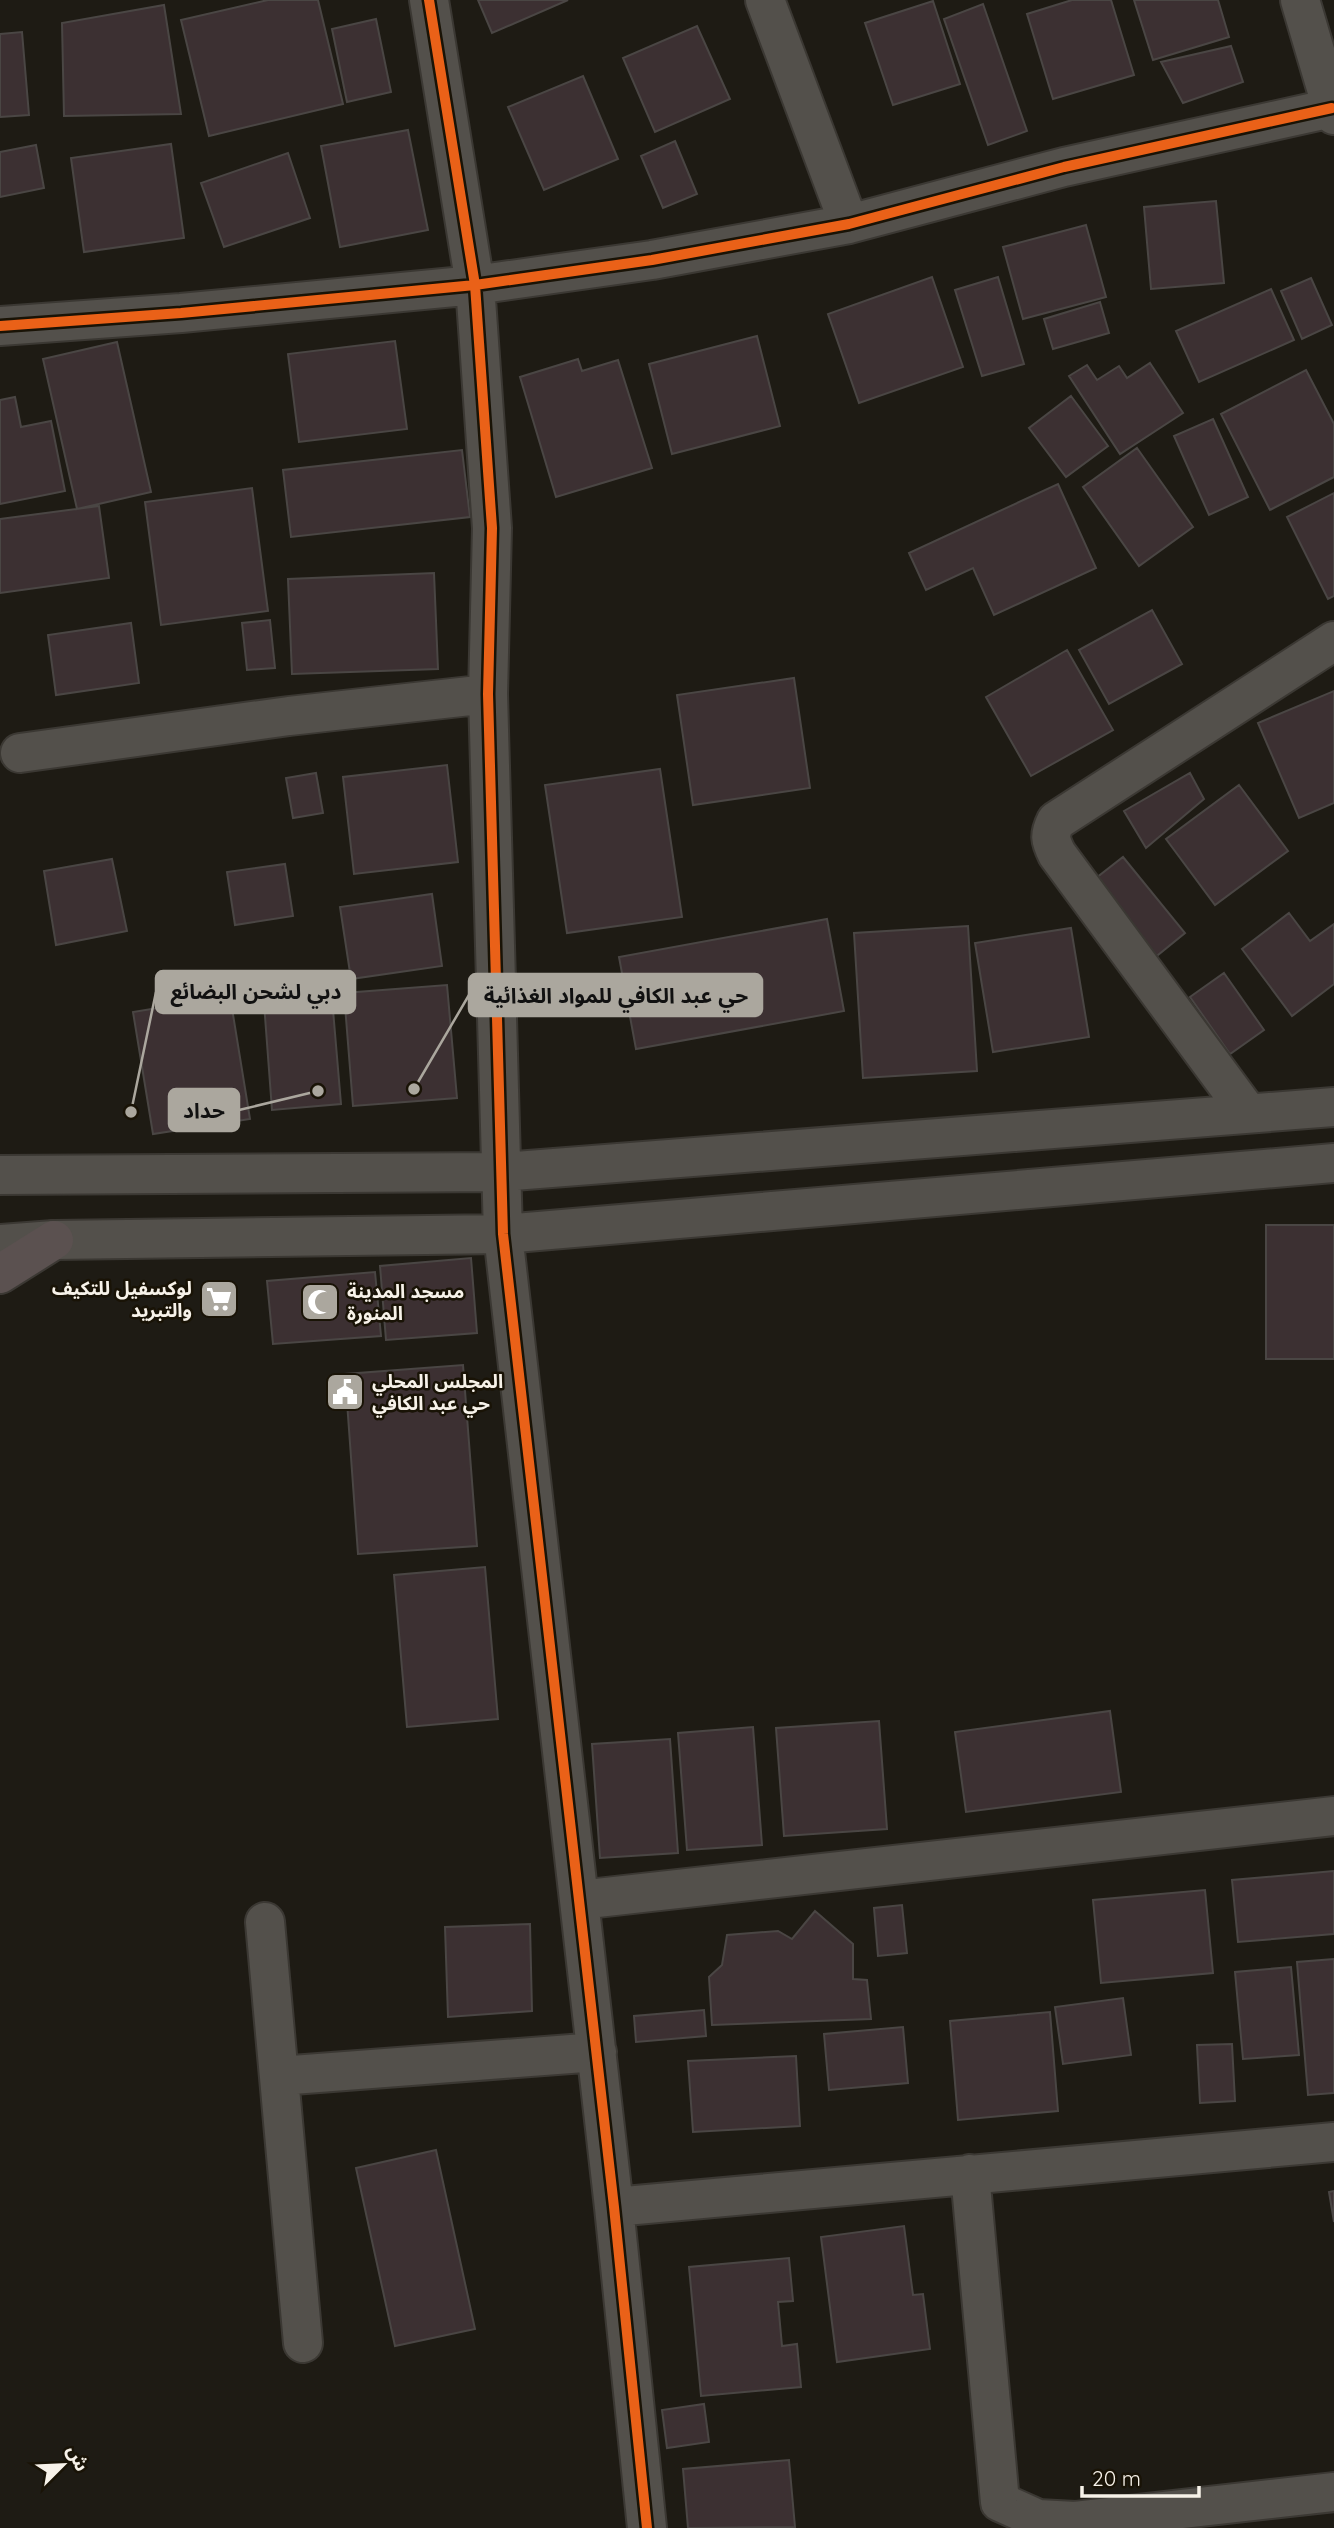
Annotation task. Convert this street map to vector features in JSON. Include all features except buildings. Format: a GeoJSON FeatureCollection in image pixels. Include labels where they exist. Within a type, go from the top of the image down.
{"type":"FeatureCollection","features":[{"type":"Feature","properties":{"kind":"main road"},"geometry":{"type":"LineString","coordinates":[[0,1274],[54,1240]]}},
{"type":"Feature","properties":{"kind":"street"},"geometry":{"type":"LineString","coordinates":[[429,0],[475,285],[492,528],[488,694],[503,1234],[597,2052],[647,2528]]}},
{"type":"Feature","properties":{"kind":"street"},"geometry":{"type":"LineString","coordinates":[[765,0],[849,224]]}},
{"type":"Feature","properties":{"kind":"street"},"geometry":{"type":"LineString","coordinates":[[0,327],[475,285],[652,260],[849,224],[1064,167],[1333,111],[1300,0]]}},
{"type":"Feature","properties":{"kind":"street"},"geometry":{"type":"LineString","coordinates":[[1248,1113],[1057,854],[1050,834],[1056,821],[1334,640]]}},
{"type":"Feature","properties":{"kind":"street"},"geometry":{"type":"LineString","coordinates":[[20,753],[289,716],[488,694]]}},
{"type":"Feature","properties":{"kind":"street"},"geometry":{"type":"LineString","coordinates":[[0,1175],[502,1172],[1334,1107]]}},
{"type":"Feature","properties":{"kind":"street"},"geometry":{"type":"LineString","coordinates":[[0,1244],[54,1240],[503,1234],[1334,1163]]}},
{"type":"Feature","properties":{"kind":"street"},"geometry":{"type":"LineString","coordinates":[[579,1899],[1334,1816]]}},
{"type":"Feature","properties":{"kind":"street"},"geometry":{"type":"LineString","coordinates":[[265,1922],[303,2343]]}},
{"type":"Feature","properties":{"kind":"street"},"geometry":{"type":"LineString","coordinates":[[279,2076],[597,2052]]}},
{"type":"Feature","properties":{"kind":"street"},"geometry":{"type":"LineString","coordinates":[[614,2207],[1334,2142]]}},
{"type":"Feature","properties":{"kind":"street"},"geometry":{"type":"LineString","coordinates":[[970,2174],[1000,2502],[1038,2519],[1075,2521],[1334,2492]]}},
{"type":"Feature","properties":{"kind":"cycle path"},"geometry":{"type":"LineString","coordinates":[[429,0],[475,285],[492,528],[488,694],[503,1234],[614,2207],[647,2528]]}},
{"type":"Feature","properties":{"kind":"cycle path"},"geometry":{"type":"LineString","coordinates":[[0,326],[181,313],[475,285],[652,260],[849,224],[1064,167],[1332,108]]}},
{"type":"Feature","properties":{"kind":"place","name":"حي عبد الكافي للمواد الغذائية"},"geometry":{"type":"Point","coordinates":[414,1089]}},
{"type":"Feature","properties":{"kind":"place","name":"حداد"},"geometry":{"type":"Point","coordinates":[318,1091]}},
{"type":"Feature","properties":{"kind":"place","name":"دبي لشحن البضائع"},"geometry":{"type":"Point","coordinates":[131,1112]}},
{"type":"Feature","properties":{"kind":"place","name":"لوكسفيل للتكيف والتبريد"},"geometry":{"type":"Point","coordinates":[219,1299]}},
{"type":"Feature","properties":{"kind":"place","name":"مسجد المدينة المنورة"},"geometry":{"type":"Point","coordinates":[320,1302]}},
{"type":"Feature","properties":{"kind":"place","name":"المجلس المحلي حي عبد الكافي"},"geometry":{"type":"Point","coordinates":[345,1392]}}]}
